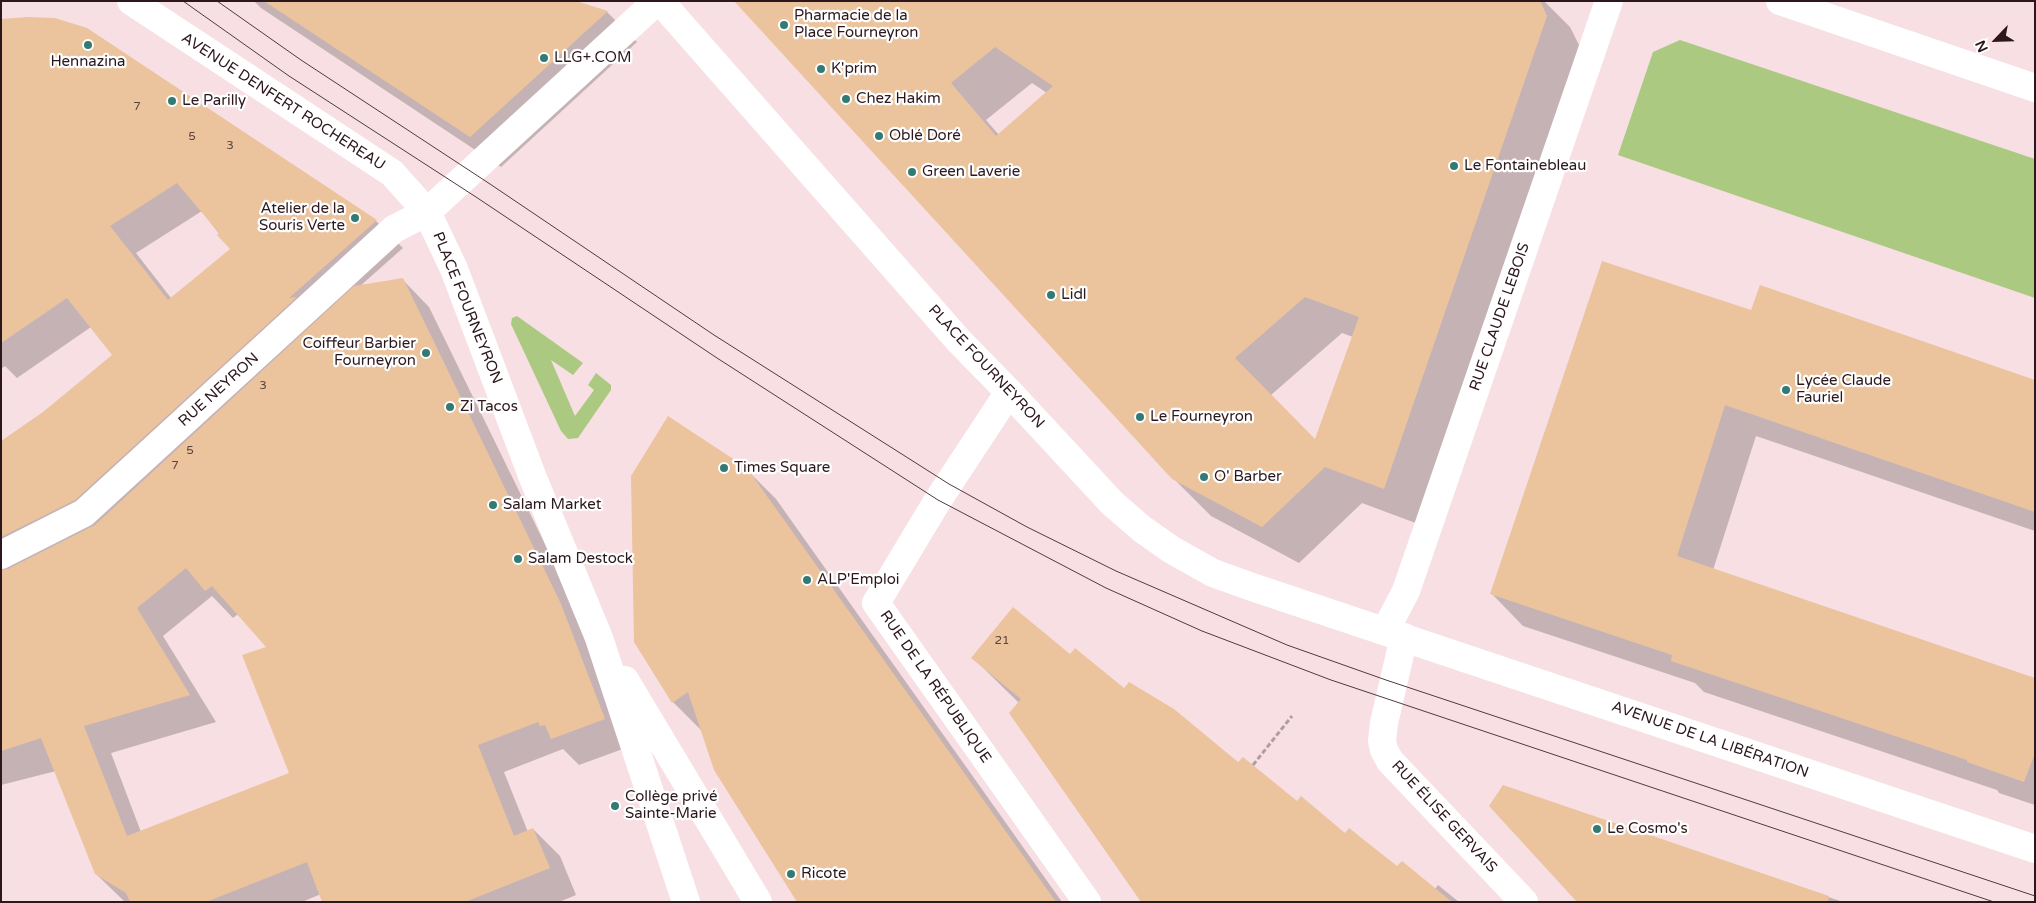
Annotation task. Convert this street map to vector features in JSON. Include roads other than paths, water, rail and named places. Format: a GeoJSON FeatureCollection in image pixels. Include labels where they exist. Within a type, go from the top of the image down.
{"type":"FeatureCollection","features":[{"type":"Feature","properties":{"kind":"street","name":"AVENUE DENFERT ROCHEREAU"},"geometry":{"type":"LineString","coordinates":[[130,1],[392,173],[427,212]]}},
{"type":"Feature","properties":{"kind":"street","name":"PLACE FOURNEYRON"},"geometry":{"type":"LineString","coordinates":[[599,638],[533,478],[454,269],[427,212],[658,1],[952,334],[1009,392],[1112,503],[1142,529],[1172,550],[1213,573],[1395,634]]}},
{"type":"Feature","properties":{"kind":"street","name":"RUE CLAUDE LEBOIS"},"geometry":{"type":"LineString","coordinates":[[1395,634],[1406,591],[1609,1]]}},
{"type":"Feature","properties":{"kind":"street"},"geometry":{"type":"LineString","coordinates":[[1780,1],[2035,88]]}},
{"type":"Feature","properties":{"kind":"street","name":"RUE NEYRON"},"geometry":{"type":"LineString","coordinates":[[1,555],[84,513],[394,229],[427,212]]}},
{"type":"Feature","properties":{"kind":"street","name":"RUE DE LA RÉPUBLIQUE"},"geometry":{"type":"LineString","coordinates":[[1009,392],[938,500],[876,603],[1087,902]]}},
{"type":"Feature","properties":{"kind":"street","name":"AVENUE DE LA LIBÉRATION"},"geometry":{"type":"LineString","coordinates":[[1395,634],[2035,849]]}},
{"type":"Feature","properties":{"kind":"street","name":"RUE ÉLISE GERVAIS"},"geometry":{"type":"LineString","coordinates":[[1395,634],[1382,741],[1384,750],[1390,761],[1524,902]]}},
{"type":"Feature","properties":{"kind":"street"},"geometry":{"type":"LineString","coordinates":[[599,638],[686,902]]}},
{"type":"Feature","properties":{"kind":"street"},"geometry":{"type":"LineString","coordinates":[[599,638],[758,902]]}},
{"type":"Feature","properties":{"kind":"tram line"},"geometry":{"type":"LineString","coordinates":[[183,1],[289,76],[476,197],[717,358],[938,500],[1106,588],[1202,631],[1331,680],[1994,902]]}},
{"type":"Feature","properties":{"kind":"tram line"},"geometry":{"type":"LineString","coordinates":[[217,1],[301,60],[490,184],[714,335],[949,484],[1027,527],[1116,571],[1287,645],[1386,680],[2035,896]]}},
{"type":"Feature","properties":{"kind":"place","name":"Pharmacie de la Place Fourneyron"},"geometry":{"type":"Point","coordinates":[784,25]}},
{"type":"Feature","properties":{"kind":"place","name":"Hennazina"},"geometry":{"type":"Point","coordinates":[88,45]}},
{"type":"Feature","properties":{"kind":"place","name":"LLG+.COM"},"geometry":{"type":"Point","coordinates":[544,58]}},
{"type":"Feature","properties":{"kind":"place","name":"K'prim"},"geometry":{"type":"Point","coordinates":[821,69]}},
{"type":"Feature","properties":{"kind":"place","name":"Chez Hakim"},"geometry":{"type":"Point","coordinates":[846,99]}},
{"type":"Feature","properties":{"kind":"place","name":"Le Parilly"},"geometry":{"type":"Point","coordinates":[172,101]}},
{"type":"Feature","properties":{"kind":"place","name":"Oblé Doré"},"geometry":{"type":"Point","coordinates":[879,136]}},
{"type":"Feature","properties":{"kind":"place","name":"Le Fontainebleau"},"geometry":{"type":"Point","coordinates":[1454,166]}},
{"type":"Feature","properties":{"kind":"place","name":"Green Laverie"},"geometry":{"type":"Point","coordinates":[912,172]}},
{"type":"Feature","properties":{"kind":"place","name":"Atelier de la Souris Verte"},"geometry":{"type":"Point","coordinates":[355,218]}},
{"type":"Feature","properties":{"kind":"place","name":"Lidl"},"geometry":{"type":"Point","coordinates":[1051,295]}},
{"type":"Feature","properties":{"kind":"place","name":"Coiffeur Barbier Fourneyron"},"geometry":{"type":"Point","coordinates":[426,353]}},
{"type":"Feature","properties":{"kind":"place","name":"Lycée Claude Fauriel"},"geometry":{"type":"Point","coordinates":[1786,390]}},
{"type":"Feature","properties":{"kind":"place","name":"Zi Tacos"},"geometry":{"type":"Point","coordinates":[450,407]}},
{"type":"Feature","properties":{"kind":"place","name":"Le Fourneyron"},"geometry":{"type":"Point","coordinates":[1140,417]}},
{"type":"Feature","properties":{"kind":"place","name":"Times Square"},"geometry":{"type":"Point","coordinates":[724,468]}},
{"type":"Feature","properties":{"kind":"place","name":"O' Barber"},"geometry":{"type":"Point","coordinates":[1204,477]}},
{"type":"Feature","properties":{"kind":"place","name":"Salam Market"},"geometry":{"type":"Point","coordinates":[493,505]}},
{"type":"Feature","properties":{"kind":"place","name":"Salam Destock"},"geometry":{"type":"Point","coordinates":[518,559]}},
{"type":"Feature","properties":{"kind":"place","name":"ALP'Emploi"},"geometry":{"type":"Point","coordinates":[807,580]}},
{"type":"Feature","properties":{"kind":"place","name":"Collège privé Sainte-Marie"},"geometry":{"type":"Point","coordinates":[615,806]}},
{"type":"Feature","properties":{"kind":"place","name":"Le Cosmo's"},"geometry":{"type":"Point","coordinates":[1597,829]}},
{"type":"Feature","properties":{"kind":"place","name":"Ricote"},"geometry":{"type":"Point","coordinates":[791,874]}}]}
